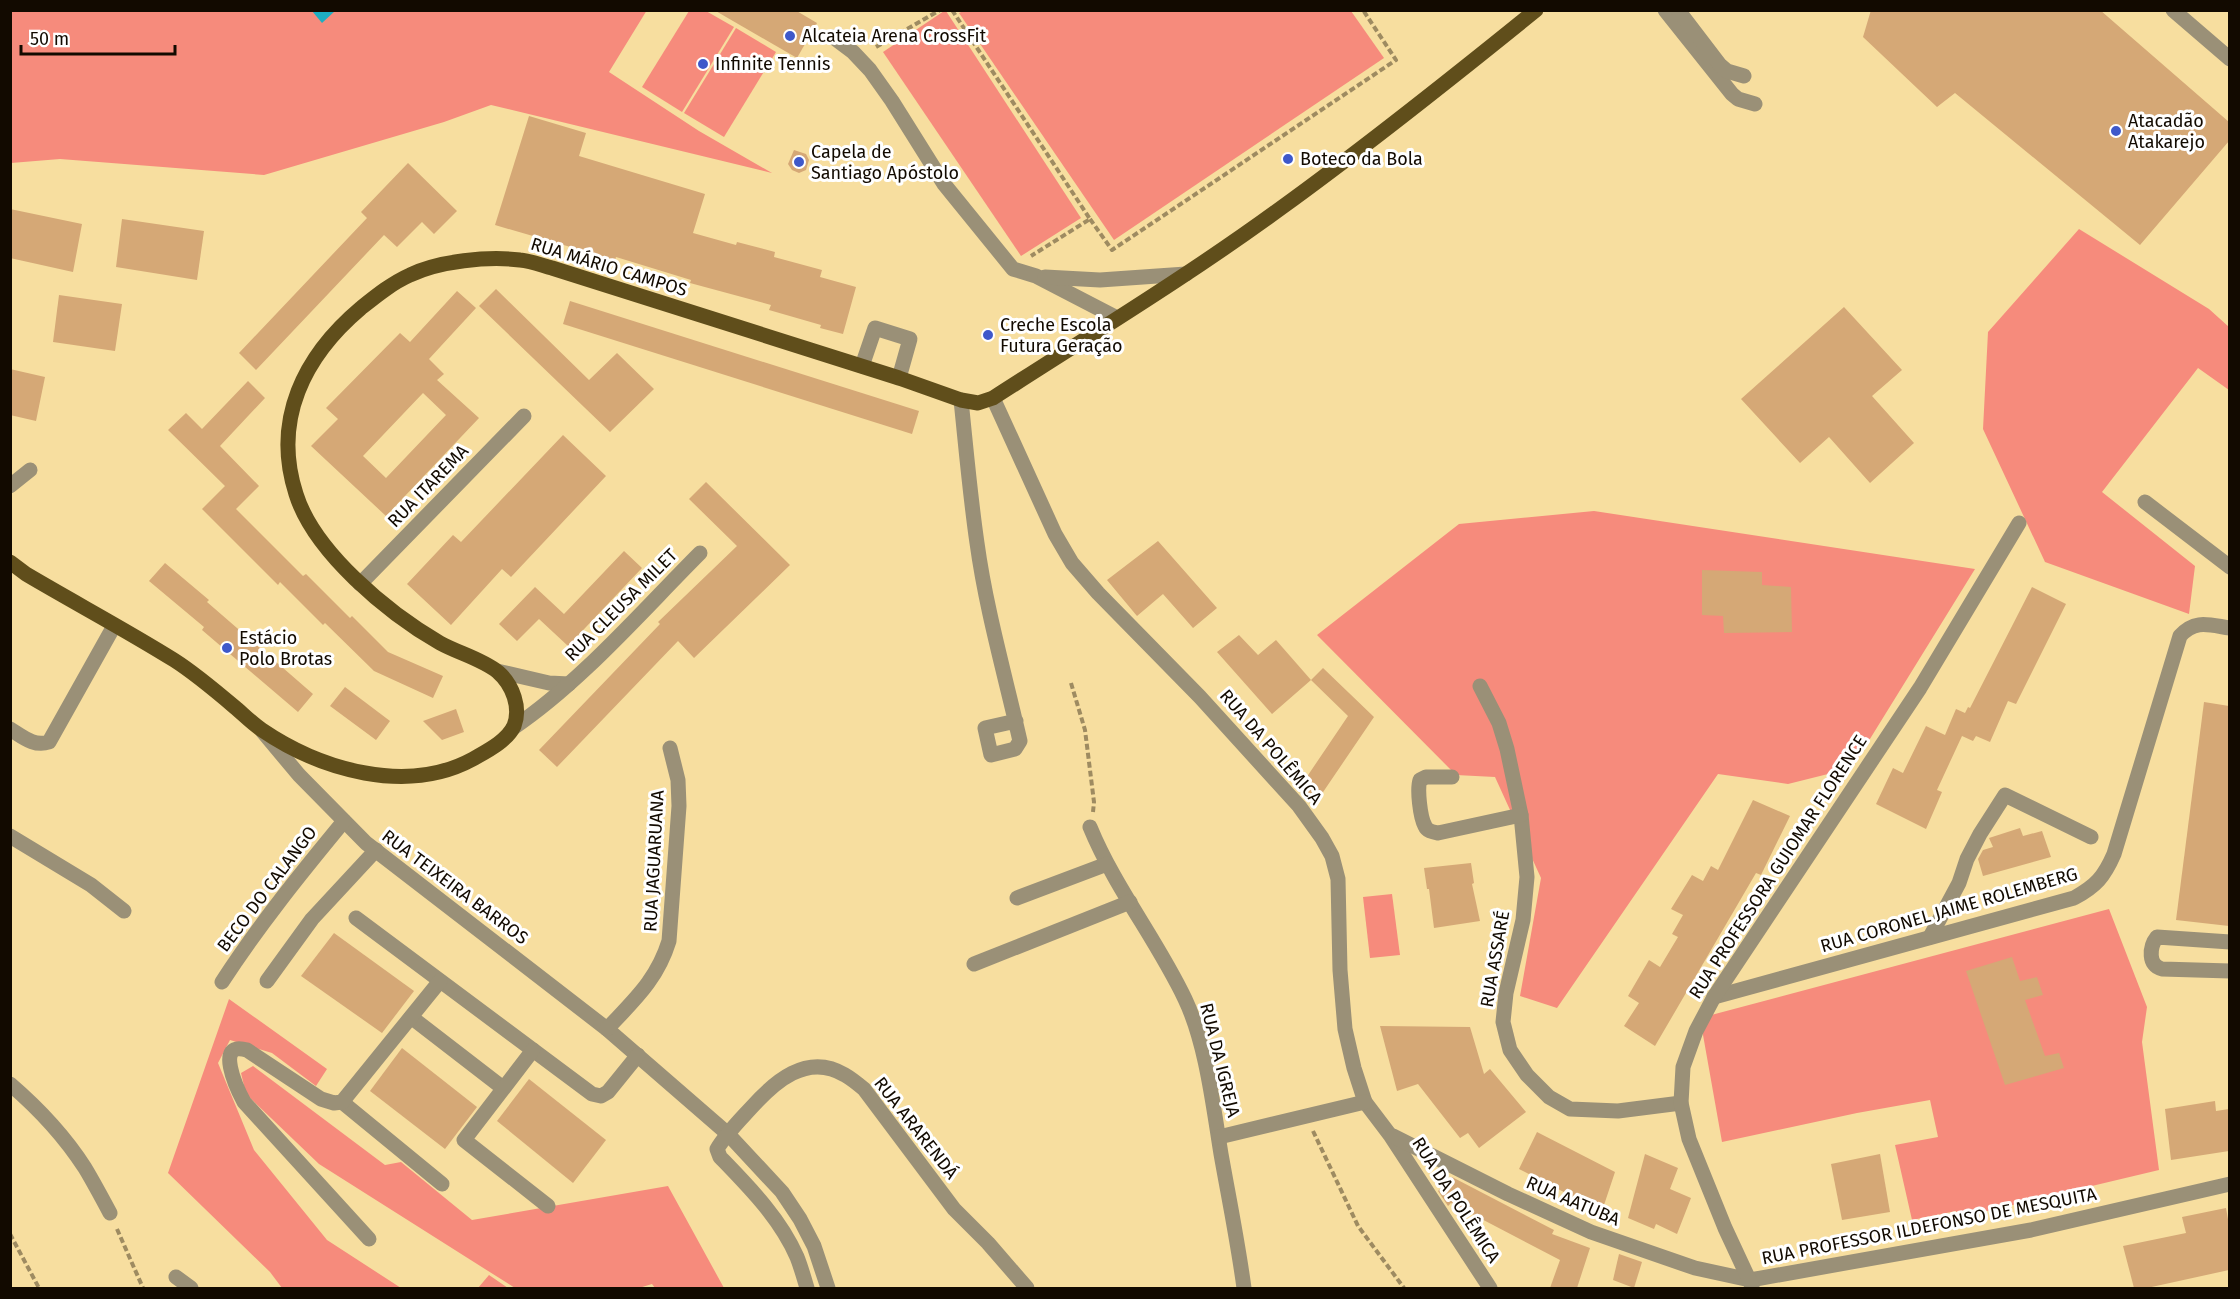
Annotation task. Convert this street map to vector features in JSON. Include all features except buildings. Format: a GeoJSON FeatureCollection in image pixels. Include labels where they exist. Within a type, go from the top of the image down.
{"type":"FeatureCollection","features":[{"type":"Feature","properties":{"kind":"main road"},"geometry":{"type":"LineString","coordinates":[[961,400],[978,403],[993,398],[1186,274],[1374,140],[1536,10]]}},
{"type":"Feature","properties":{"kind":"main road","name":"RUA MÁRIO CAMPOS"},"geometry":{"type":"LineString","coordinates":[[513,728],[517,711],[515,698],[507,682],[497,671],[428,636],[392,611],[360,584],[327,549],[309,523],[297,498],[288,466],[288,431],[294,402],[305,373],[321,347],[349,318],[377,294],[411,274],[447,264],[488,259],[520,260],[552,268],[862,366],[961,400]]}},
{"type":"Feature","properties":{"kind":"main road","name":"RUA TEIXEIRA BARROS"},"geometry":{"type":"LineString","coordinates":[[10,562],[26,574],[176,661],[261,730]]}},
{"type":"Feature","properties":{"kind":"main road","name":"RUA CLEUSA MILET"},"geometry":{"type":"LineString","coordinates":[[261,730],[312,757],[352,770],[397,777],[430,774],[461,765],[490,750],[513,728]]}},
{"type":"Feature","properties":{"kind":"street"},"geometry":{"type":"LineString","coordinates":[[1665,10],[1732,94],[1738,99],[1755,104]]}},
{"type":"Feature","properties":{"kind":"street"},"geometry":{"type":"LineString","coordinates":[[1678,10],[1720,65],[1727,71],[1744,76]]}},
{"type":"Feature","properties":{"kind":"street"},"geometry":{"type":"LineString","coordinates":[[2173,10],[2228,54]]}},
{"type":"Feature","properties":{"kind":"street"},"geometry":{"type":"LineString","coordinates":[[833,37],[853,52],[892,101],[944,184],[1013,269],[1036,276],[1117,318]]}},
{"type":"Feature","properties":{"kind":"street"},"geometry":{"type":"LineString","coordinates":[[1036,276],[1100,280],[1186,274]]}},
{"type":"Feature","properties":{"kind":"street"},"geometry":{"type":"LineString","coordinates":[[862,366],[875,328],[910,339],[899,378]]}},
{"type":"Feature","properties":{"kind":"street","name":"RUA DA POLÊMICA"},"geometry":{"type":"LineString","coordinates":[[993,398],[1055,534],[1072,563],[1098,593],[1200,697],[1299,806],[1332,856],[1338,879],[1340,970],[1345,1029],[1365,1102],[1390,1135],[1491,1288]]}},
{"type":"Feature","properties":{"kind":"street"},"geometry":{"type":"LineString","coordinates":[[961,400],[977,544],[994,630],[1016,721]]}},
{"type":"Feature","properties":{"kind":"street","name":"RUA ITAREMA"},"geometry":{"type":"LineString","coordinates":[[360,584],[524,416]]}},
{"type":"Feature","properties":{"kind":"street"},"geometry":{"type":"LineString","coordinates":[[10,486],[30,470]]}},
{"type":"Feature","properties":{"kind":"street"},"geometry":{"type":"LineString","coordinates":[[2145,502],[2229,567]]}},
{"type":"Feature","properties":{"kind":"street","name":"RUA PROFESSORA GUIOMAR FLORENCE"},"geometry":{"type":"LineString","coordinates":[[1755,1286],[1725,1228],[1689,1139],[1681,1104],[1683,1066],[1696,1031],[1714,997],[1920,688],[2019,523]]}},
{"type":"Feature","properties":{"kind":"street","name":"RUA CLEUSA MILET"},"geometry":{"type":"LineString","coordinates":[[513,728],[538,711],[569,684],[700,553]]}},
{"type":"Feature","properties":{"kind":"street","name":"RUA CORONEL JAIME ROLEMBERG"},"geometry":{"type":"LineString","coordinates":[[1714,997],[2074,898],[2091,889],[2105,874],[2114,854],[2180,636],[2188,628],[2198,624],[2229,627]]}},
{"type":"Feature","properties":{"kind":"street"},"geometry":{"type":"LineString","coordinates":[[10,729],[32,743],[49,742],[114,626]]}},
{"type":"Feature","properties":{"kind":"street","name":"RUA CLEUSA MILET"},"geometry":{"type":"LineString","coordinates":[[497,671],[549,683],[569,684]]}},
{"type":"Feature","properties":{"kind":"street","name":"RUA ASSARÉ"},"geometry":{"type":"LineString","coordinates":[[1480,686],[1499,723],[1509,759],[1521,815],[1527,877],[1523,920],[1506,993],[1503,1022],[1510,1050],[1527,1075],[1549,1097],[1570,1109],[1618,1111],[1681,1104]]}},
{"type":"Feature","properties":{"kind":"street","name":"RUA TEIXEIRA BARROS"},"geometry":{"type":"LineString","coordinates":[[261,730],[299,775],[366,843],[607,1029],[728,1134],[782,1192],[800,1219],[814,1246],[828,1288]]}},
{"type":"Feature","properties":{"kind":"street","name":"RUA JAGUARUANA"},"geometry":{"type":"LineString","coordinates":[[607,1029],[648,985],[662,962],[669,941],[679,806],[678,780],[670,748]]}},
{"type":"Feature","properties":{"kind":"street"},"geometry":{"type":"LineString","coordinates":[[1452,777],[1426,777],[1420,780],[1417,787],[1425,826],[1429,831],[1438,833],[1521,815]]}},
{"type":"Feature","properties":{"kind":"street"},"geometry":{"type":"LineString","coordinates":[[1930,937],[1959,883],[1966,860],[2005,795],[2091,837]]}},
{"type":"Feature","properties":{"kind":"street","name":"BECO DO CALANGO"},"geometry":{"type":"LineString","coordinates":[[222,982],[253,934],[344,821]]}},
{"type":"Feature","properties":{"kind":"street","name":"RUA DA IGREJA"},"geometry":{"type":"LineString","coordinates":[[1090,827],[1107,864],[1185,1000],[1197,1034],[1213,1101],[1244,1288]]}},
{"type":"Feature","properties":{"kind":"street"},"geometry":{"type":"LineString","coordinates":[[10,836],[91,885],[124,911]]}},
{"type":"Feature","properties":{"kind":"street"},"geometry":{"type":"LineString","coordinates":[[267,981],[312,919],[376,850]]}},
{"type":"Feature","properties":{"kind":"street"},"geometry":{"type":"LineString","coordinates":[[1017,898],[1107,864]]}},
{"type":"Feature","properties":{"kind":"street"},"geometry":{"type":"LineString","coordinates":[[974,964],[1130,902]]}},
{"type":"Feature","properties":{"kind":"street"},"geometry":{"type":"LineString","coordinates":[[356,918],[592,1094],[601,1096],[608,1092],[638,1055]]}},
{"type":"Feature","properties":{"kind":"street"},"geometry":{"type":"LineString","coordinates":[[2229,942],[2157,937],[2152,943],[2152,963],[2155,968],[2229,971]]}},
{"type":"Feature","properties":{"kind":"street"},"geometry":{"type":"LineString","coordinates":[[369,1239],[244,1102],[234,1084],[230,1053],[239,1048],[247,1050],[321,1099],[334,1103],[342,1102],[440,981]]}},
{"type":"Feature","properties":{"kind":"street"},"geometry":{"type":"LineString","coordinates":[[411,1017],[503,1088]]}},
{"type":"Feature","properties":{"kind":"street"},"geometry":{"type":"LineString","coordinates":[[533,1050],[464,1140],[548,1206]]}},
{"type":"Feature","properties":{"kind":"street","name":"RUA ARARENDÁ"},"geometry":{"type":"LineString","coordinates":[[807,1288],[796,1256],[779,1226],[758,1196],[720,1157],[717,1149],[772,1086],[789,1073],[808,1067],[827,1067],[844,1074],[864,1089],[954,1209],[988,1243],[1027,1288]]}},
{"type":"Feature","properties":{"kind":"street"},"geometry":{"type":"LineString","coordinates":[[10,1084],[49,1123],[84,1167],[110,1213]]}},
{"type":"Feature","properties":{"kind":"street"},"geometry":{"type":"LineString","coordinates":[[342,1102],[442,1184]]}},
{"type":"Feature","properties":{"kind":"street"},"geometry":{"type":"LineString","coordinates":[[1219,1137],[1365,1102]]}},
{"type":"Feature","properties":{"kind":"street","name":"RUA AATUBA"},"geometry":{"type":"LineString","coordinates":[[1390,1135],[1508,1194],[1591,1232],[1755,1286]]}},
{"type":"Feature","properties":{"kind":"street","name":"RUA PROFESSOR ILDEFONSO DE MESQUITA"},"geometry":{"type":"LineString","coordinates":[[1755,1286],[2031,1230],[2229,1184]]}},
{"type":"Feature","properties":{"kind":"street"},"geometry":{"type":"LineString","coordinates":[[176,1276],[191,1288]]}},
{"type":"Feature","properties":{"kind":"path"},"geometry":{"type":"LineString","coordinates":[[853,52],[876,47],[940,10]]}},
{"type":"Feature","properties":{"kind":"path"},"geometry":{"type":"LineString","coordinates":[[952,10],[1112,250],[1396,60],[1362,10]]}},
{"type":"Feature","properties":{"kind":"path"},"geometry":{"type":"LineString","coordinates":[[1031,256],[1090,219]]}},
{"type":"Feature","properties":{"kind":"path"},"geometry":{"type":"LineString","coordinates":[[1071,683],[1085,730],[1094,802],[1090,827]]}},
{"type":"Feature","properties":{"kind":"path"},"geometry":{"type":"LineString","coordinates":[[1305,1117],[1319,1141],[1358,1226],[1404,1288]]}},
{"type":"Feature","properties":{"kind":"path"},"geometry":{"type":"LineString","coordinates":[[110,1213],[143,1288]]}},
{"type":"Feature","properties":{"kind":"path"},"geometry":{"type":"LineString","coordinates":[[10,1234],[39,1288]]}},
{"type":"Feature","properties":{"kind":"shaded area"},"geometry":{"type":"Polygon","coordinates":[[[647,10],[609,72],[699,131],[772,173],[491,105],[444,122],[264,175],[60,159],[11,163],[11,11],[647,10]]]}},
{"type":"Feature","properties":{"kind":"shaded area"},"geometry":{"type":"Polygon","coordinates":[[[689,11],[706,11],[734,27],[682,112],[642,87],[689,11]]]}},
{"type":"Feature","properties":{"kind":"shaded area"},"geometry":{"type":"Polygon","coordinates":[[[944,11],[1081,218],[1021,256],[883,52],[944,11]]]}},
{"type":"Feature","properties":{"kind":"shaded area"},"geometry":{"type":"Polygon","coordinates":[[[963,11],[1351,11],[1384,58],[1114,240],[959,13],[963,11]]]}},
{"type":"Feature","properties":{"kind":"shaded area"},"geometry":{"type":"Polygon","coordinates":[[[736,28],[776,52],[724,137],[684,113],[736,28]]]}},
{"type":"Feature","properties":{"kind":"shaded area"},"geometry":{"type":"Polygon","coordinates":[[[2079,229],[2209,309],[2229,327],[2229,390],[2198,368],[2102,492],[2195,566],[2189,614],[2045,562],[1983,429],[1988,332],[2079,229]]]}},
{"type":"Feature","properties":{"kind":"shaded area"},"geometry":{"type":"Polygon","coordinates":[[[1594,511],[1975,569],[1852,768],[1788,784],[1718,774],[1557,1008],[1520,996],[1541,878],[1495,777],[1456,775],[1317,635],[1459,524],[1594,511]]]}},
{"type":"Feature","properties":{"kind":"shaded area"},"geometry":{"type":"Polygon","coordinates":[[[1392,894],[1400,955],[1370,958],[1363,897],[1392,894]]]}},
{"type":"Feature","properties":{"kind":"shaded area"},"geometry":{"type":"Polygon","coordinates":[[[2109,909],[2147,1007],[2142,1042],[2159,1170],[1958,1218],[1956,1211],[1912,1220],[1895,1145],[1938,1137],[1930,1100],[1722,1142],[1700,1018],[2109,909]]]}},
{"type":"Feature","properties":{"kind":"shaded area"},"geometry":{"type":"Polygon","coordinates":[[[229,999],[327,1069],[316,1086],[272,1053],[230,1040],[218,1063],[254,1150],[327,1240],[401,1288],[282,1288],[270,1272],[168,1173],[229,999]]]}},
{"type":"Feature","properties":{"kind":"shaded area"},"geometry":{"type":"Polygon","coordinates":[[[253,1066],[385,1165],[401,1162],[472,1220],[668,1186],[724,1288],[655,1288],[652,1284],[639,1288],[515,1288],[319,1164],[246,1094],[241,1073],[253,1066]]]}},
{"type":"Feature","properties":{"kind":"shaded area"},"geometry":{"type":"Polygon","coordinates":[[[489,1275],[508,1288],[478,1288],[489,1275]]]}},
{"type":"Feature","properties":{"kind":"water"},"geometry":{"type":"Polygon","coordinates":[[[312,11],[335,11],[322,23],[312,11]]]}},
{"type":"Feature","properties":{"kind":"place","name":"Alcateia Arena CrossFit"},"geometry":{"type":"Point","coordinates":[790,36]}},
{"type":"Feature","properties":{"kind":"place","name":"Infinite Tennis"},"geometry":{"type":"Point","coordinates":[703,64]}},
{"type":"Feature","properties":{"kind":"place","name":"Atacadão Atakarejo"},"geometry":{"type":"Point","coordinates":[2116,131]}},
{"type":"Feature","properties":{"kind":"place","name":"Boteco da Bola"},"geometry":{"type":"Point","coordinates":[1288,159]}},
{"type":"Feature","properties":{"kind":"place","name":"Capela de Santiago Apóstolo"},"geometry":{"type":"Point","coordinates":[799,162]}},
{"type":"Feature","properties":{"kind":"place","name":"Creche Escola Futura Geração"},"geometry":{"type":"Point","coordinates":[988,335]}},
{"type":"Feature","properties":{"kind":"place","name":"Estácio Polo Brotas"},"geometry":{"type":"Point","coordinates":[227,648]}}]}
